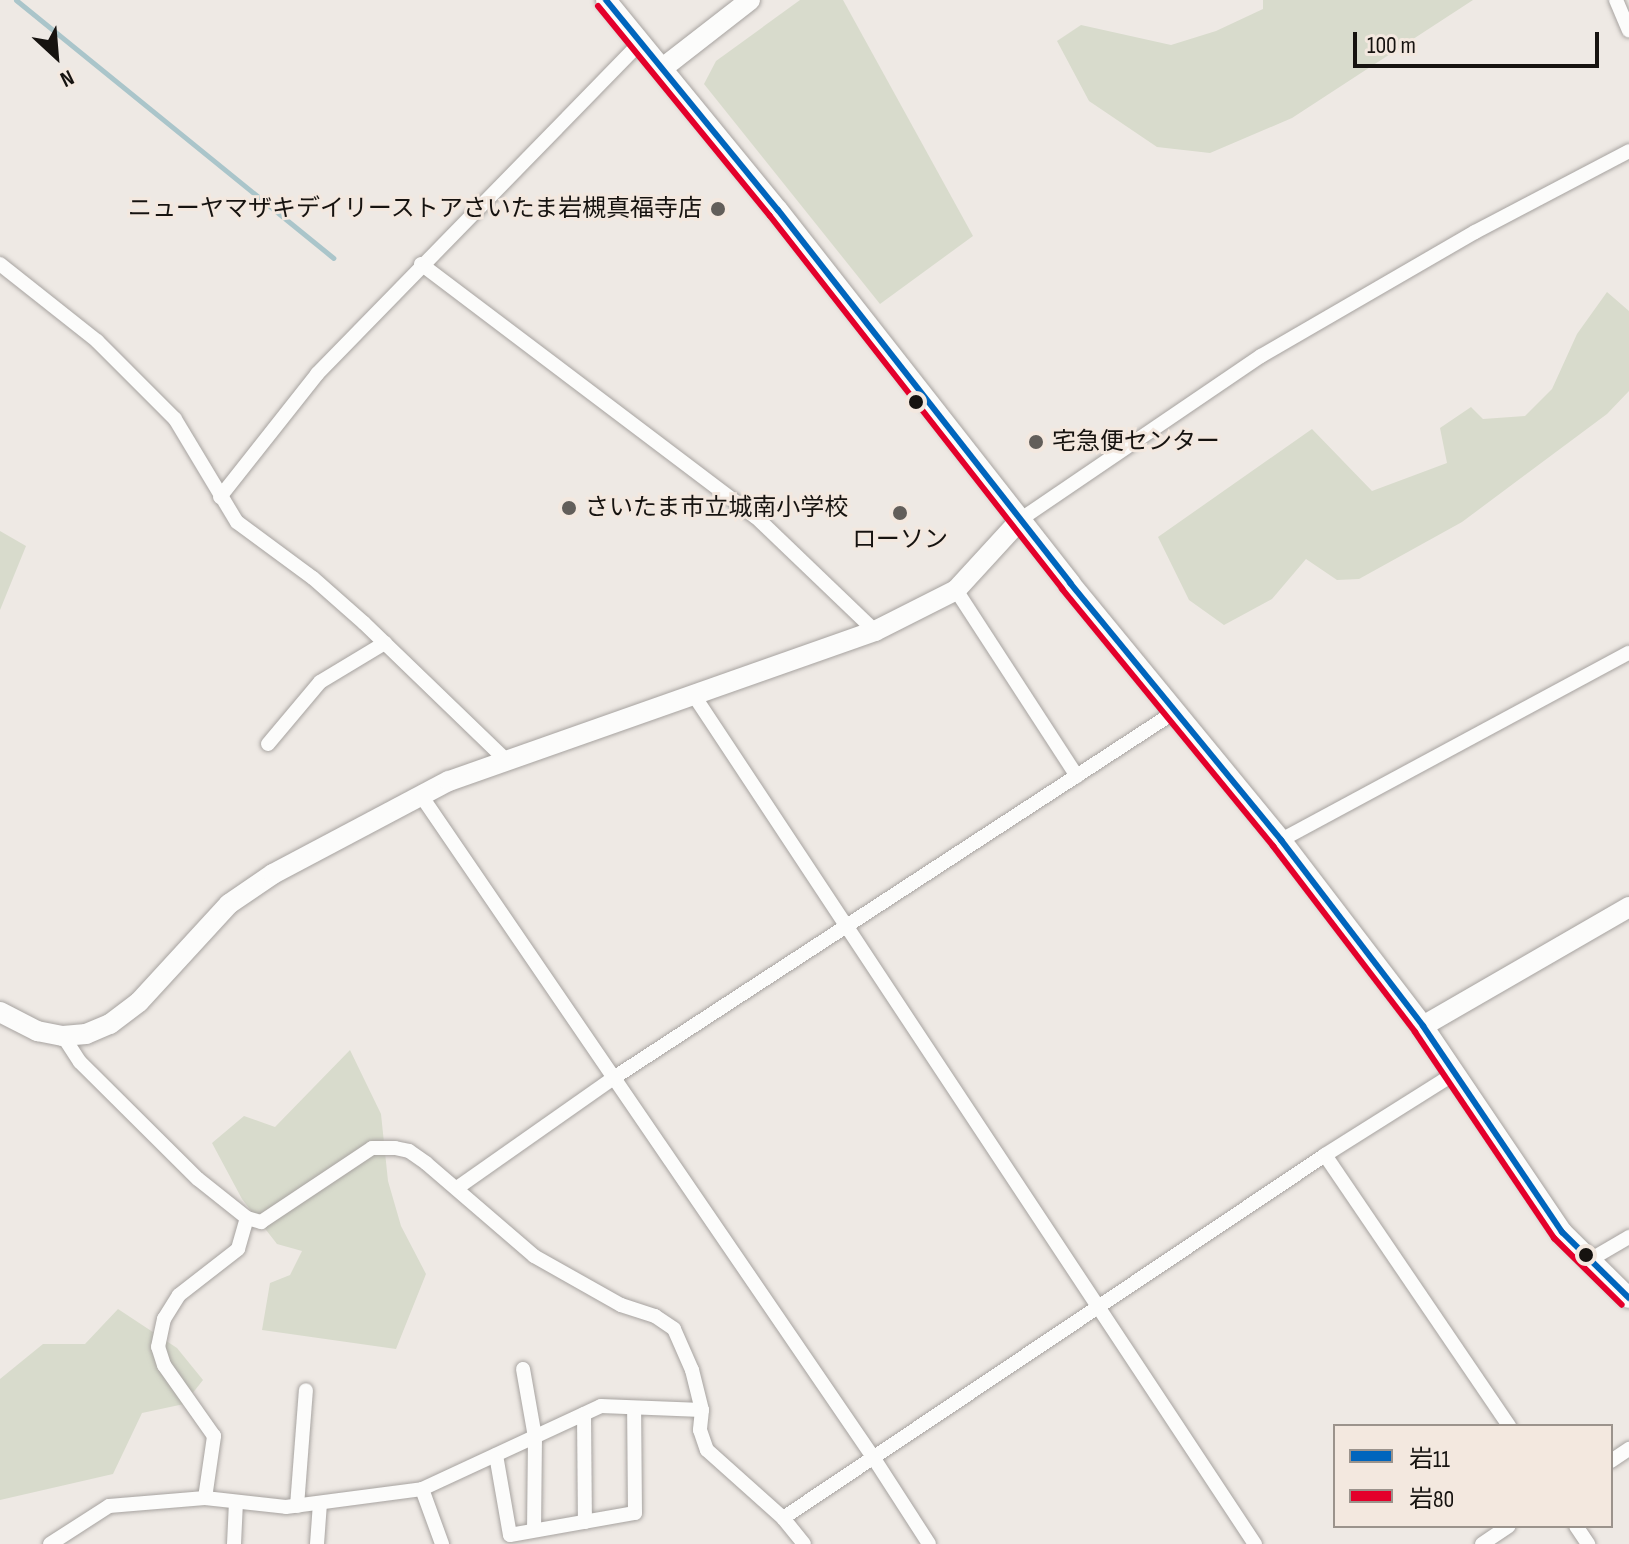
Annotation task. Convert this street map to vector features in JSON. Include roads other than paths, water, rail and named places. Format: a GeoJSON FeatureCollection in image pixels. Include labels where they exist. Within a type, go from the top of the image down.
{"type":"FeatureCollection","features":[{"type":"Feature","properties":{"kind":"main road"},"geometry":{"type":"LineString","coordinates":[[606,0],[664,67],[1021,519],[1281,840],[1423,1026],[1535,1196],[1588,1261],[1629,1298]]}},
{"type":"Feature","properties":{"kind":"main road"},"geometry":{"type":"LineString","coordinates":[[664,67],[750,0]]}},
{"type":"Feature","properties":{"kind":"main road"},"geometry":{"type":"LineString","coordinates":[[0,1012],[37,1031],[63,1036],[86,1034],[110,1024],[139,1002],[229,904],[251,888],[420,794],[505,759],[875,631],[956,590],[1021,519]]}},
{"type":"Feature","properties":{"kind":"main road"},"geometry":{"type":"LineString","coordinates":[[1423,1026],[1629,907]]}},
{"type":"Feature","properties":{"kind":"street"},"geometry":{"type":"LineString","coordinates":[[1616,0],[1629,30]]}},
{"type":"Feature","properties":{"kind":"street"},"geometry":{"type":"LineString","coordinates":[[220,497],[317,374],[421,264],[642,41]]}},
{"type":"Feature","properties":{"kind":"street"},"geometry":{"type":"LineString","coordinates":[[1021,519],[1261,356],[1475,232],[1629,151]]}},
{"type":"Feature","properties":{"kind":"street"},"geometry":{"type":"LineString","coordinates":[[0,264],[97,341],[175,419],[237,522],[313,578],[505,759]]}},
{"type":"Feature","properties":{"kind":"street"},"geometry":{"type":"LineString","coordinates":[[421,264],[756,517],[875,631]]}},
{"type":"Feature","properties":{"kind":"street"},"geometry":{"type":"LineString","coordinates":[[956,590],[1077,776]]}},
{"type":"Feature","properties":{"kind":"street"},"geometry":{"type":"LineString","coordinates":[[268,744],[320,682],[385,643]]}},
{"type":"Feature","properties":{"kind":"street"},"geometry":{"type":"LineString","coordinates":[[1281,840],[1629,653]]}},
{"type":"Feature","properties":{"kind":"street"},"geometry":{"type":"LineString","coordinates":[[693,694],[1255,1544]]}},
{"type":"Feature","properties":{"kind":"street"},"geometry":{"type":"LineString","coordinates":[[457,1188],[615,1077],[1176,711]]}},
{"type":"Feature","properties":{"kind":"street"},"geometry":{"type":"LineString","coordinates":[[420,794],[873,1457],[929,1544]]}},
{"type":"Feature","properties":{"kind":"street"},"geometry":{"type":"LineString","coordinates":[[63,1036],[80,1062],[198,1179],[247,1218],[261,1222],[372,1148],[409,1151],[457,1188],[534,1256],[621,1305],[655,1316],[674,1329],[692,1370],[702,1410],[700,1430],[707,1450],[783,1518],[804,1544]]}},
{"type":"Feature","properties":{"kind":"street"},"geometry":{"type":"LineString","coordinates":[[783,1518],[1325,1155],[1455,1073]]}},
{"type":"Feature","properties":{"kind":"street"},"geometry":{"type":"LineString","coordinates":[[1325,1155],[1508,1424]]}},
{"type":"Feature","properties":{"kind":"street"},"geometry":{"type":"LineString","coordinates":[[205,1498],[214,1436],[164,1365],[158,1347],[164,1319],[179,1295],[238,1249],[247,1218]]}},
{"type":"Feature","properties":{"kind":"street"},"geometry":{"type":"LineString","coordinates":[[1588,1261],[1629,1237]]}},
{"type":"Feature","properties":{"kind":"street"},"geometry":{"type":"LineString","coordinates":[[523,1369],[535,1437],[534,1530]]}},
{"type":"Feature","properties":{"kind":"street"},"geometry":{"type":"LineString","coordinates":[[297,1506],[306,1390]]}},
{"type":"Feature","properties":{"kind":"street"},"geometry":{"type":"LineString","coordinates":[[50,1544],[109,1506],[205,1498],[297,1506],[422,1489],[601,1406],[702,1410]]}},
{"type":"Feature","properties":{"kind":"street"},"geometry":{"type":"LineString","coordinates":[[496,1455],[510,1535],[635,1513],[634,1408]]}},
{"type":"Feature","properties":{"kind":"street"},"geometry":{"type":"LineString","coordinates":[[584,1414],[585,1522]]}},
{"type":"Feature","properties":{"kind":"street"},"geometry":{"type":"LineString","coordinates":[[422,1489],[442,1544]]}},
{"type":"Feature","properties":{"kind":"street"},"geometry":{"type":"LineString","coordinates":[[234,1544],[236,1502]]}},
{"type":"Feature","properties":{"kind":"street"},"geometry":{"type":"LineString","coordinates":[[317,1544],[320,1503]]}},
{"type":"Feature","properties":{"kind":"street"},"geometry":{"type":"LineString","coordinates":[[1482,1544],[1506,1528]]}},
{"type":"Feature","properties":{"kind":"waterway"},"geometry":{"type":"LineString","coordinates":[[16,0],[333,258]]}},
{"type":"Feature","properties":{"kind":"place","name":"ニューヤマザキデイリーストアさいたま岩槻真福寺店"},"geometry":{"type":"Point","coordinates":[718,209]}},
{"type":"Feature","properties":{"kind":"place","name":"宅急便センター"},"geometry":{"type":"Point","coordinates":[1036,442]}},
{"type":"Feature","properties":{"kind":"place","name":"さいたま市立城南小学校"},"geometry":{"type":"Point","coordinates":[569,508]}},
{"type":"Feature","properties":{"kind":"place","name":"ローソン"},"geometry":{"type":"Point","coordinates":[900,513]}}]}
